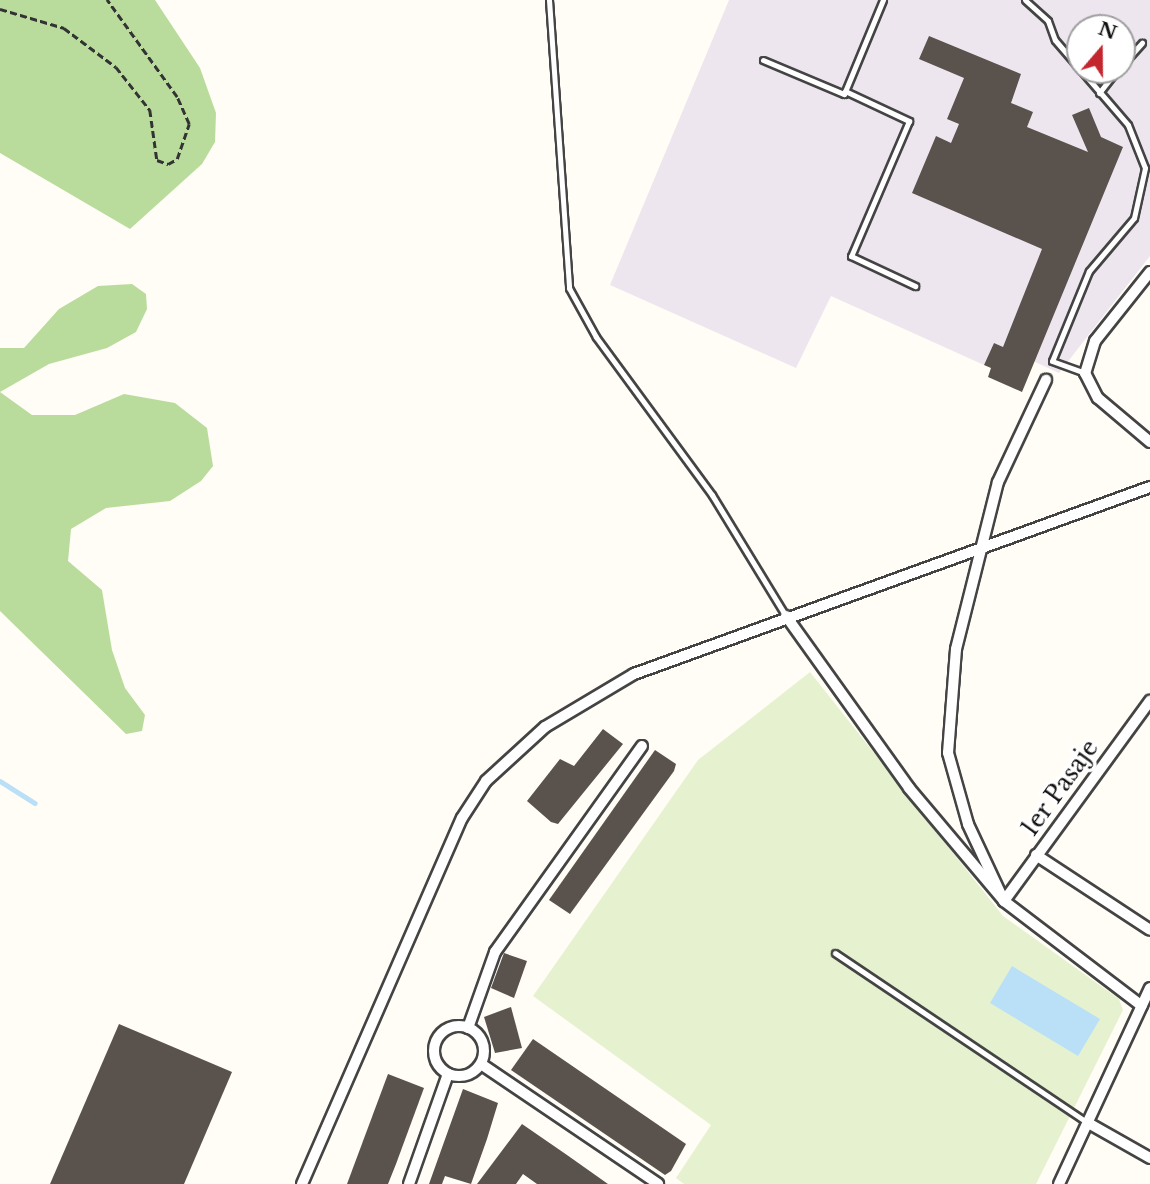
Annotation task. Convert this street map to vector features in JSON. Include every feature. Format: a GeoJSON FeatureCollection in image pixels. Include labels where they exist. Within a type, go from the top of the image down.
{"type":"FeatureCollection","features":[{"type":"Feature","properties":{"kind":"street"},"geometry":{"type":"LineString","coordinates":[[1150,272],[1095,341],[1085,373],[1098,398],[1150,442]]}},
{"type":"Feature","properties":{"kind":"street"},"geometry":{"type":"LineString","coordinates":[[1004,901],[968,824],[948,753],[956,649],[998,482],[1046,380]]}},
{"type":"Feature","properties":{"kind":"street"},"geometry":{"type":"LineString","coordinates":[[302,1184],[444,853],[486,781],[545,727],[634,674],[786,616],[1150,487]]}},
{"type":"Feature","properties":{"kind":"street"},"geometry":{"type":"LineString","coordinates":[[786,616],[909,788],[1004,901],[1142,1006]]}},
{"type":"Feature","properties":{"kind":"street","name":"1er Pasaje"},"geometry":{"type":"LineString","coordinates":[[1004,901],[1150,701]]}},
{"type":"Feature","properties":{"kind":"street"},"geometry":{"type":"LineString","coordinates":[[468,1028],[495,952],[642,746]]}},
{"type":"Feature","properties":{"kind":"street"},"geometry":{"type":"LineString","coordinates":[[1036,855],[1150,930]]}},
{"type":"Feature","properties":{"kind":"street"},"geometry":{"type":"LineString","coordinates":[[1059,1184],[1090,1124],[1150,988]]}},
{"type":"Feature","properties":{"kind":"street"},"geometry":{"type":"LineString","coordinates":[[468,1028],[483,1047],[481,1064],[470,1074],[448,1074],[436,1062],[434,1046],[443,1031],[468,1028]]}},
{"type":"Feature","properties":{"kind":"street"},"geometry":{"type":"LineString","coordinates":[[481,1064],[658,1184]]}},
{"type":"Feature","properties":{"kind":"street"},"geometry":{"type":"LineString","coordinates":[[409,1184],[448,1074]]}},
{"type":"Feature","properties":{"kind":"street"},"geometry":{"type":"LineString","coordinates":[[1090,1124],[1150,1158]]}},
{"type":"Feature","properties":{"kind":"lane"},"geometry":{"type":"LineString","coordinates":[[549,0],[569,288],[596,337],[719,506],[786,616]]}},
{"type":"Feature","properties":{"kind":"lane"},"geometry":{"type":"LineString","coordinates":[[845,91],[883,0]]}},
{"type":"Feature","properties":{"kind":"lane"},"geometry":{"type":"LineString","coordinates":[[1025,0],[1048,21],[1055,40],[1133,133],[1145,180],[1134,218],[1089,271],[1052,361],[1085,373]]}},
{"type":"Feature","properties":{"kind":"lane"},"geometry":{"type":"LineString","coordinates":[[1136,50],[1142,43]]}},
{"type":"Feature","properties":{"kind":"lane"},"geometry":{"type":"LineString","coordinates":[[763,60],[845,91],[909,121],[850,256],[915,286]]}},
{"type":"Feature","properties":{"kind":"lane"},"geometry":{"type":"LineString","coordinates":[[1098,93],[1105,84]]}},
{"type":"Feature","properties":{"kind":"lane"},"geometry":{"type":"LineString","coordinates":[[835,953],[1090,1124]]}},
{"type":"Feature","properties":{"kind":"path"},"geometry":{"type":"LineString","coordinates":[[0,9],[64,28],[116,67],[150,110],[157,160],[168,164],[177,159],[189,124],[177,97],[107,0]]}},
{"type":"Feature","properties":{"kind":"shaded area"},"geometry":{"type":"Polygon","coordinates":[[[729,0],[1150,0],[1150,256],[1059,373],[994,343],[984,365],[831,296],[796,368],[610,285],[729,0]]]}},
{"type":"Feature","properties":{"kind":"green space"},"geometry":{"type":"Polygon","coordinates":[[[0,0],[155,0],[200,68],[216,113],[215,142],[202,164],[130,229],[0,153],[0,0]]]}},
{"type":"Feature","properties":{"kind":"green space"},"geometry":{"type":"Polygon","coordinates":[[[132,284],[146,294],[147,309],[136,332],[107,348],[49,364],[0,392],[0,348],[24,348],[59,309],[98,286],[132,284]]]}},
{"type":"Feature","properties":{"kind":"green space"},"geometry":{"type":"Polygon","coordinates":[[[0,392],[32,415],[75,415],[124,394],[175,403],[207,428],[213,466],[201,481],[170,501],[106,508],[71,529],[68,561],[102,590],[112,650],[125,688],[145,715],[142,731],[126,734],[0,611],[0,392]]]}},
{"type":"Feature","properties":{"kind":"green space"},"geometry":{"type":"Polygon","coordinates":[[[810,672],[1003,916],[1119,999],[1123,1010],[1036,1184],[684,1184],[676,1178],[711,1125],[533,996],[698,760],[810,672]]]}},
{"type":"Feature","properties":{"kind":"water"},"geometry":{"type":"Polygon","coordinates":[[[1012,966],[1100,1019],[1078,1056],[990,1003],[1012,966]]]}},
{"type":"Feature","properties":{"kind":"building"},"geometry":{"type":"Polygon","coordinates":[[[929,36],[1021,74],[1011,103],[1033,112],[1027,127],[1088,152],[1072,115],[1089,108],[1101,137],[1123,147],[1022,392],[988,377],[991,368],[984,365],[994,343],[1003,347],[1042,249],[912,193],[936,136],[951,143],[959,124],[947,119],[964,78],[919,59],[929,36]]]}},
{"type":"Feature","properties":{"kind":"building"},"geometry":{"type":"Polygon","coordinates":[[[603,729],[623,744],[558,824],[551,822],[527,801],[560,759],[574,766],[603,729]]]}},
{"type":"Feature","properties":{"kind":"building"},"geometry":{"type":"Polygon","coordinates":[[[655,750],[676,764],[674,771],[570,914],[549,900],[655,750]]]}},
{"type":"Feature","properties":{"kind":"building"},"geometry":{"type":"Polygon","coordinates":[[[504,953],[527,961],[514,998],[491,988],[504,953]]]}},
{"type":"Feature","properties":{"kind":"building"},"geometry":{"type":"Polygon","coordinates":[[[511,1007],[522,1048],[495,1053],[484,1017],[511,1007]]]}},
{"type":"Feature","properties":{"kind":"building"},"geometry":{"type":"Polygon","coordinates":[[[119,1024],[232,1072],[184,1184],[50,1184],[119,1024]]]}},
{"type":"Feature","properties":{"kind":"building"},"geometry":{"type":"Polygon","coordinates":[[[533,1039],[686,1144],[671,1171],[665,1175],[511,1070],[533,1039]]]}},
{"type":"Feature","properties":{"kind":"building"},"geometry":{"type":"Polygon","coordinates":[[[388,1074],[424,1088],[396,1164],[388,1184],[347,1184],[388,1074]]]}},
{"type":"Feature","properties":{"kind":"building"},"geometry":{"type":"Polygon","coordinates":[[[463,1089],[498,1103],[471,1184],[445,1176],[442,1184],[429,1184],[463,1089]]]}},
{"type":"Feature","properties":{"kind":"building"},"geometry":{"type":"Polygon","coordinates":[[[522,1124],[608,1184],[537,1184],[523,1174],[516,1184],[477,1184],[522,1124]]]}},
{"type":"Feature","properties":{"kind":"waterway"},"geometry":{"type":"LineString","coordinates":[[0,781],[35,803]]}}]}
